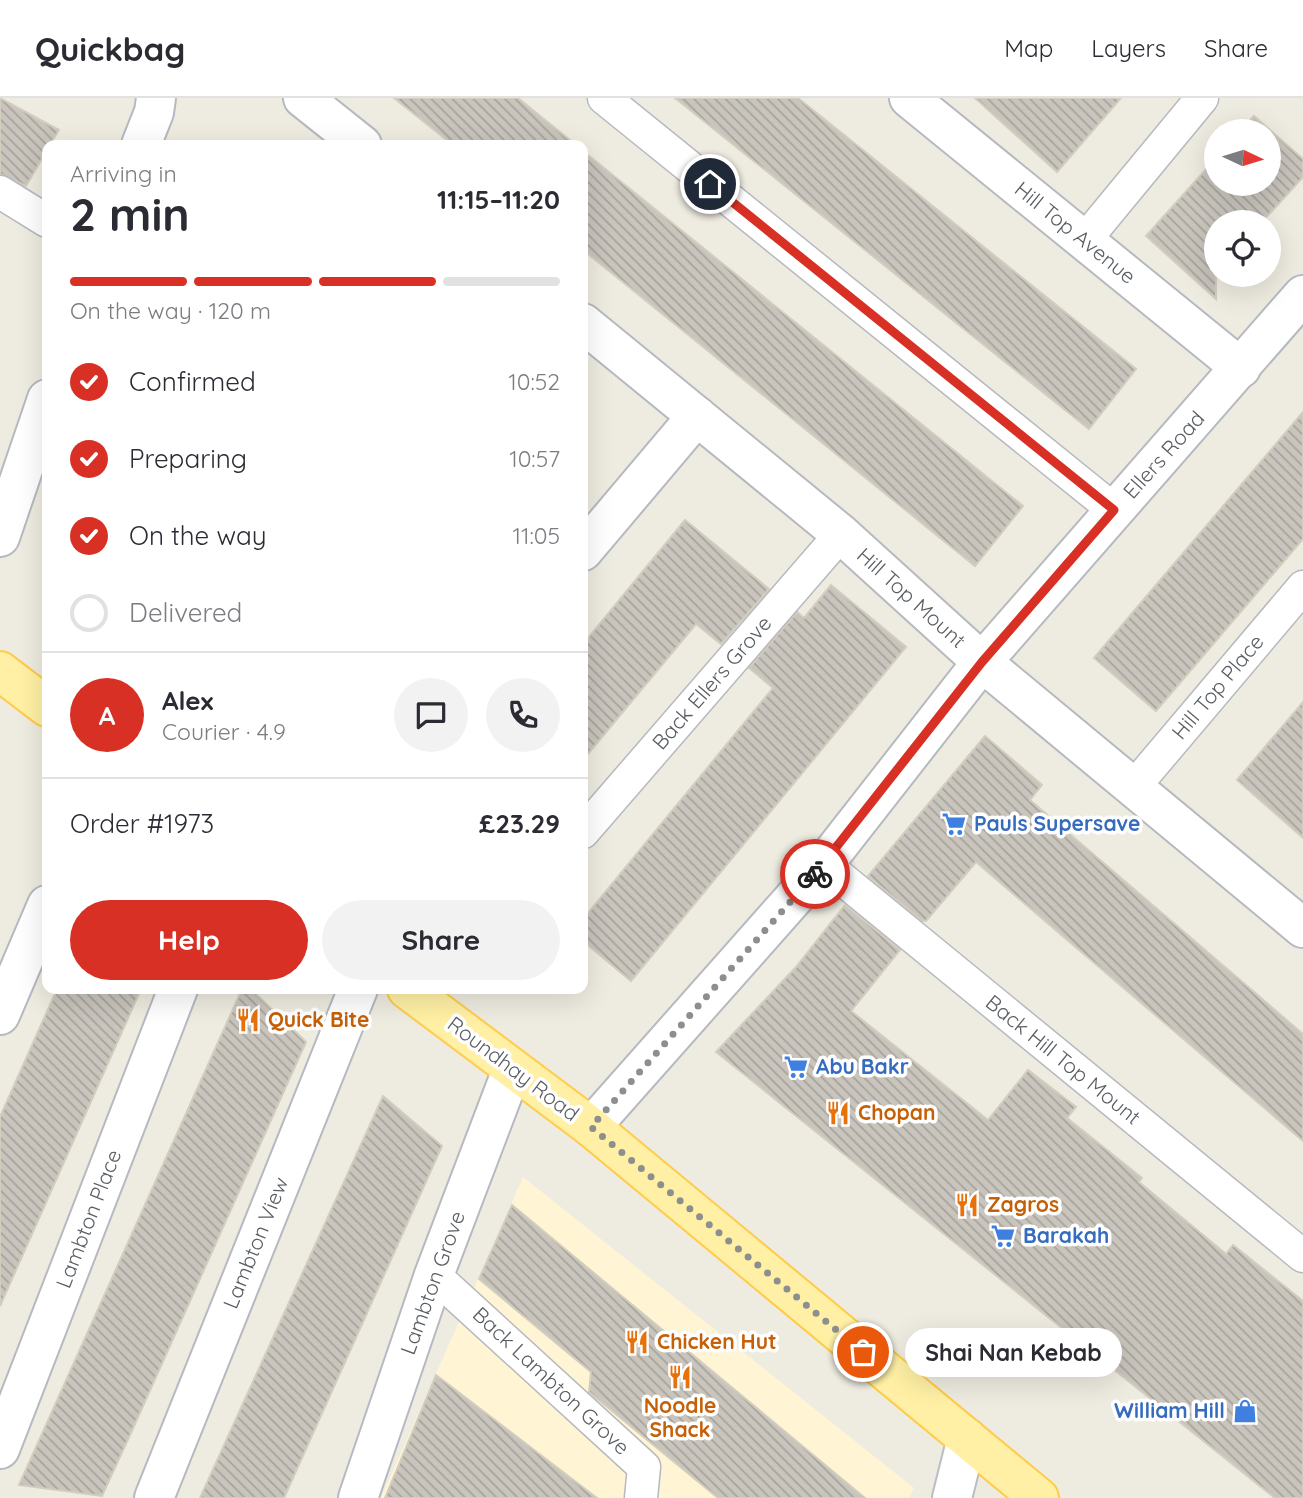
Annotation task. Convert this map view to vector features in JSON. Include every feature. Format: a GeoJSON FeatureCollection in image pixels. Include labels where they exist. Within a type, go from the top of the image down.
{"type":"FeatureCollection","features":[{"type":"Feature","properties":{"kind":"main road"},"geometry":{"type":"LineString","coordinates":[[0,671],[42,702]]}},
{"type":"Feature","properties":{"kind":"main road","name":"Roundhay Road"},"geometry":{"type":"LineString","coordinates":[[428,995],[512,1070],[591,1127],[1039,1498]]}},
{"type":"Feature","properties":{"kind":"street"},"geometry":{"type":"LineString","coordinates":[[303,98],[356,140]]}},
{"type":"Feature","properties":{"kind":"street","name":"Hill Top Avenue"},"geometry":{"type":"LineString","coordinates":[[929,104],[1084,242],[1241,368]]}},
{"type":"Feature","properties":{"kind":"street","name":"Ellers Road"},"geometry":{"type":"LineString","coordinates":[[591,1127],[824,864],[982,662],[1303,295]]}},
{"type":"Feature","properties":{"kind":"street","name":"Hill Top Mount"},"geometry":{"type":"LineString","coordinates":[[588,327],[841,534],[982,662],[1302,925]]}},
{"type":"Feature","properties":{"kind":"street"},"geometry":{"type":"LineString","coordinates":[[0,537],[42,414]]}},
{"type":"Feature","properties":{"kind":"street"},"geometry":{"type":"LineString","coordinates":[[588,545],[697,416]]}},
{"type":"Feature","properties":{"kind":"street"},"geometry":{"type":"LineString","coordinates":[[0,1015],[42,917]]}},
{"type":"Feature","properties":{"kind":"street","name":"Lambton Place"},"geometry":{"type":"LineString","coordinates":[[0,1449],[176,994]]}},
{"type":"Feature","properties":{"kind":"street","name":"Lambton View"},"geometry":{"type":"LineString","coordinates":[[154,1498],[356,994]]}},
{"type":"Feature","properties":{"kind":"street","name":"Lambton Grove"},"geometry":{"type":"LineString","coordinates":[[358,1498],[434,1275],[512,1070]]}},
{"type":"Feature","properties":{"kind":"street"},"geometry":{"type":"LineString","coordinates":[[952,1498],[967,1438]]}},
{"type":"Feature","properties":{"kind":"lane"},"geometry":{"type":"LineString","coordinates":[[604,98],[1114,510]]}},
{"type":"Feature","properties":{"kind":"lane"},"geometry":{"type":"LineString","coordinates":[[1084,242],[1202,98]]}},
{"type":"Feature","properties":{"kind":"lane"},"geometry":{"type":"LineString","coordinates":[[0,192],[42,218]]}},
{"type":"Feature","properties":{"kind":"lane","name":"Back Ellers Grove"},"geometry":{"type":"LineString","coordinates":[[588,826],[841,534]]}},
{"type":"Feature","properties":{"kind":"lane","name":"Hill Top Place"},"geometry":{"type":"LineString","coordinates":[[1133,788],[1303,587]]}},
{"type":"Feature","properties":{"kind":"lane","name":"Back Hill Top Mount"},"geometry":{"type":"LineString","coordinates":[[824,864],[1303,1256]]}},
{"type":"Feature","properties":{"kind":"lane","name":"Back Lambton Grove"},"geometry":{"type":"LineString","coordinates":[[434,1275],[644,1467],[641,1498]]}},
{"type":"Feature","properties":{"kind":"shaded area"},"geometry":{"type":"Polygon","coordinates":[[[523,1177],[914,1488],[909,1498],[381,1498],[523,1177]]]}},
{"type":"Feature","properties":{"kind":"building"},"geometry":{"type":"Polygon","coordinates":[[[0,98],[59,130],[53,140],[42,140],[42,159],[26,186],[0,174],[0,98]]]}},
{"type":"Feature","properties":{"kind":"building"},"geometry":{"type":"Polygon","coordinates":[[[394,98],[518,98],[570,140],[447,140],[394,98]]]}},
{"type":"Feature","properties":{"kind":"building"},"geometry":{"type":"Polygon","coordinates":[[[675,98],[798,98],[1136,369],[1089,429],[675,98]]]}},
{"type":"Feature","properties":{"kind":"building"},"geometry":{"type":"Polygon","coordinates":[[[975,98],[1121,98],[1057,172],[975,98]]]}},
{"type":"Feature","properties":{"kind":"building"},"geometry":{"type":"Polygon","coordinates":[[[1281,140],[1303,159],[1303,177],[1273,210],[1204,210],[1204,287],[1216,287],[1216,299],[1146,236],[1204,171],[1204,196],[1281,196],[1281,140]]]}},
{"type":"Feature","properties":{"kind":"building"},"geometry":{"type":"Polygon","coordinates":[[[588,155],[1023,506],[975,566],[588,254],[588,155]]]}},
{"type":"Feature","properties":{"kind":"building"},"geometry":{"type":"Polygon","coordinates":[[[1303,412],[1303,539],[1156,711],[1094,658],[1303,412]]]}},
{"type":"Feature","properties":{"kind":"building"},"geometry":{"type":"Polygon","coordinates":[[[685,520],[769,589],[721,644],[696,624],[588,754],[588,638],[685,520]]]}},
{"type":"Feature","properties":{"kind":"building"},"geometry":{"type":"Polygon","coordinates":[[[831,585],[906,647],[631,981],[588,945],[588,913],[773,688],[749,668],[797,612],[804,618],[831,585]]]}},
{"type":"Feature","properties":{"kind":"building"},"geometry":{"type":"Polygon","coordinates":[[[1303,702],[1303,838],[1237,780],[1303,702]]]}},
{"type":"Feature","properties":{"kind":"building"},"geometry":{"type":"Polygon","coordinates":[[[985,736],[1042,785],[1030,800],[1303,1034],[1303,1141],[976,862],[926,921],[922,921],[868,876],[985,736]]]}},
{"type":"Feature","properties":{"kind":"building"},"geometry":{"type":"Polygon","coordinates":[[[845,905],[900,950],[851,1011],[988,1120],[1028,1070],[1076,1107],[1067,1118],[1142,1178],[1139,1182],[1226,1254],[1233,1245],[1303,1301],[1303,1498],[1275,1498],[716,1052],[796,967],[845,905]]]}},
{"type":"Feature","properties":{"kind":"building"},"geometry":{"type":"Polygon","coordinates":[[[55,994],[139,994],[0,1306],[0,1117],[55,994]]]}},
{"type":"Feature","properties":{"kind":"building"},"geometry":{"type":"Polygon","coordinates":[[[240,994],[256,994],[306,1042],[102,1496],[19,1485],[240,994]]]}},
{"type":"Feature","properties":{"kind":"building"},"geometry":{"type":"Polygon","coordinates":[[[383,1096],[442,1146],[284,1498],[200,1498],[383,1096]]]}},
{"type":"Feature","properties":{"kind":"building"},"geometry":{"type":"Polygon","coordinates":[[[512,1205],[865,1498],[718,1498],[589,1392],[591,1372],[479,1279],[512,1205]]]}},
{"type":"Feature","properties":{"kind":"building"},"geometry":{"type":"Polygon","coordinates":[[[436,1375],[597,1498],[385,1498],[436,1375]]]}},
{"type":"Feature","properties":{"kind":"way so far"},"geometry":{"type":"LineString","coordinates":[[815,874],[591,1127],[863,1352]]}},
{"type":"Feature","properties":{"kind":"place","name":"Pauls Supersave"},"geometry":{"type":"Point","coordinates":[954,824]}},
{"type":"Feature","properties":{"kind":"place","name":"Quick Bite"},"geometry":{"type":"Point","coordinates":[248,1020]}},
{"type":"Feature","properties":{"kind":"place","name":"Abu Bakr"},"geometry":{"type":"Point","coordinates":[796,1067]}},
{"type":"Feature","properties":{"kind":"place","name":"Chopan"},"geometry":{"type":"Point","coordinates":[838,1113]}},
{"type":"Feature","properties":{"kind":"place","name":"Zagros"},"geometry":{"type":"Point","coordinates":[967,1205]}},
{"type":"Feature","properties":{"kind":"place","name":"Barakah"},"geometry":{"type":"Point","coordinates":[1003,1236]}},
{"type":"Feature","properties":{"kind":"place","name":"Chicken Hut"},"geometry":{"type":"Point","coordinates":[637,1342]}},
{"type":"Feature","properties":{"kind":"place","name":"Shai Nan Kebab"},"geometry":{"type":"Point","coordinates":[863,1352]}},
{"type":"Feature","properties":{"kind":"place","name":"Noodle Shack"},"geometry":{"type":"Point","coordinates":[680,1377]}},
{"type":"Feature","properties":{"kind":"place","name":"William Hill"},"geometry":{"type":"Point","coordinates":[1245,1411]}},
{"type":"Feature","properties":{"kind":"route"},"geometry":{"type":"LineString","coordinates":[[710,184],[1114,510],[982,662],[815,874]]}}]}
